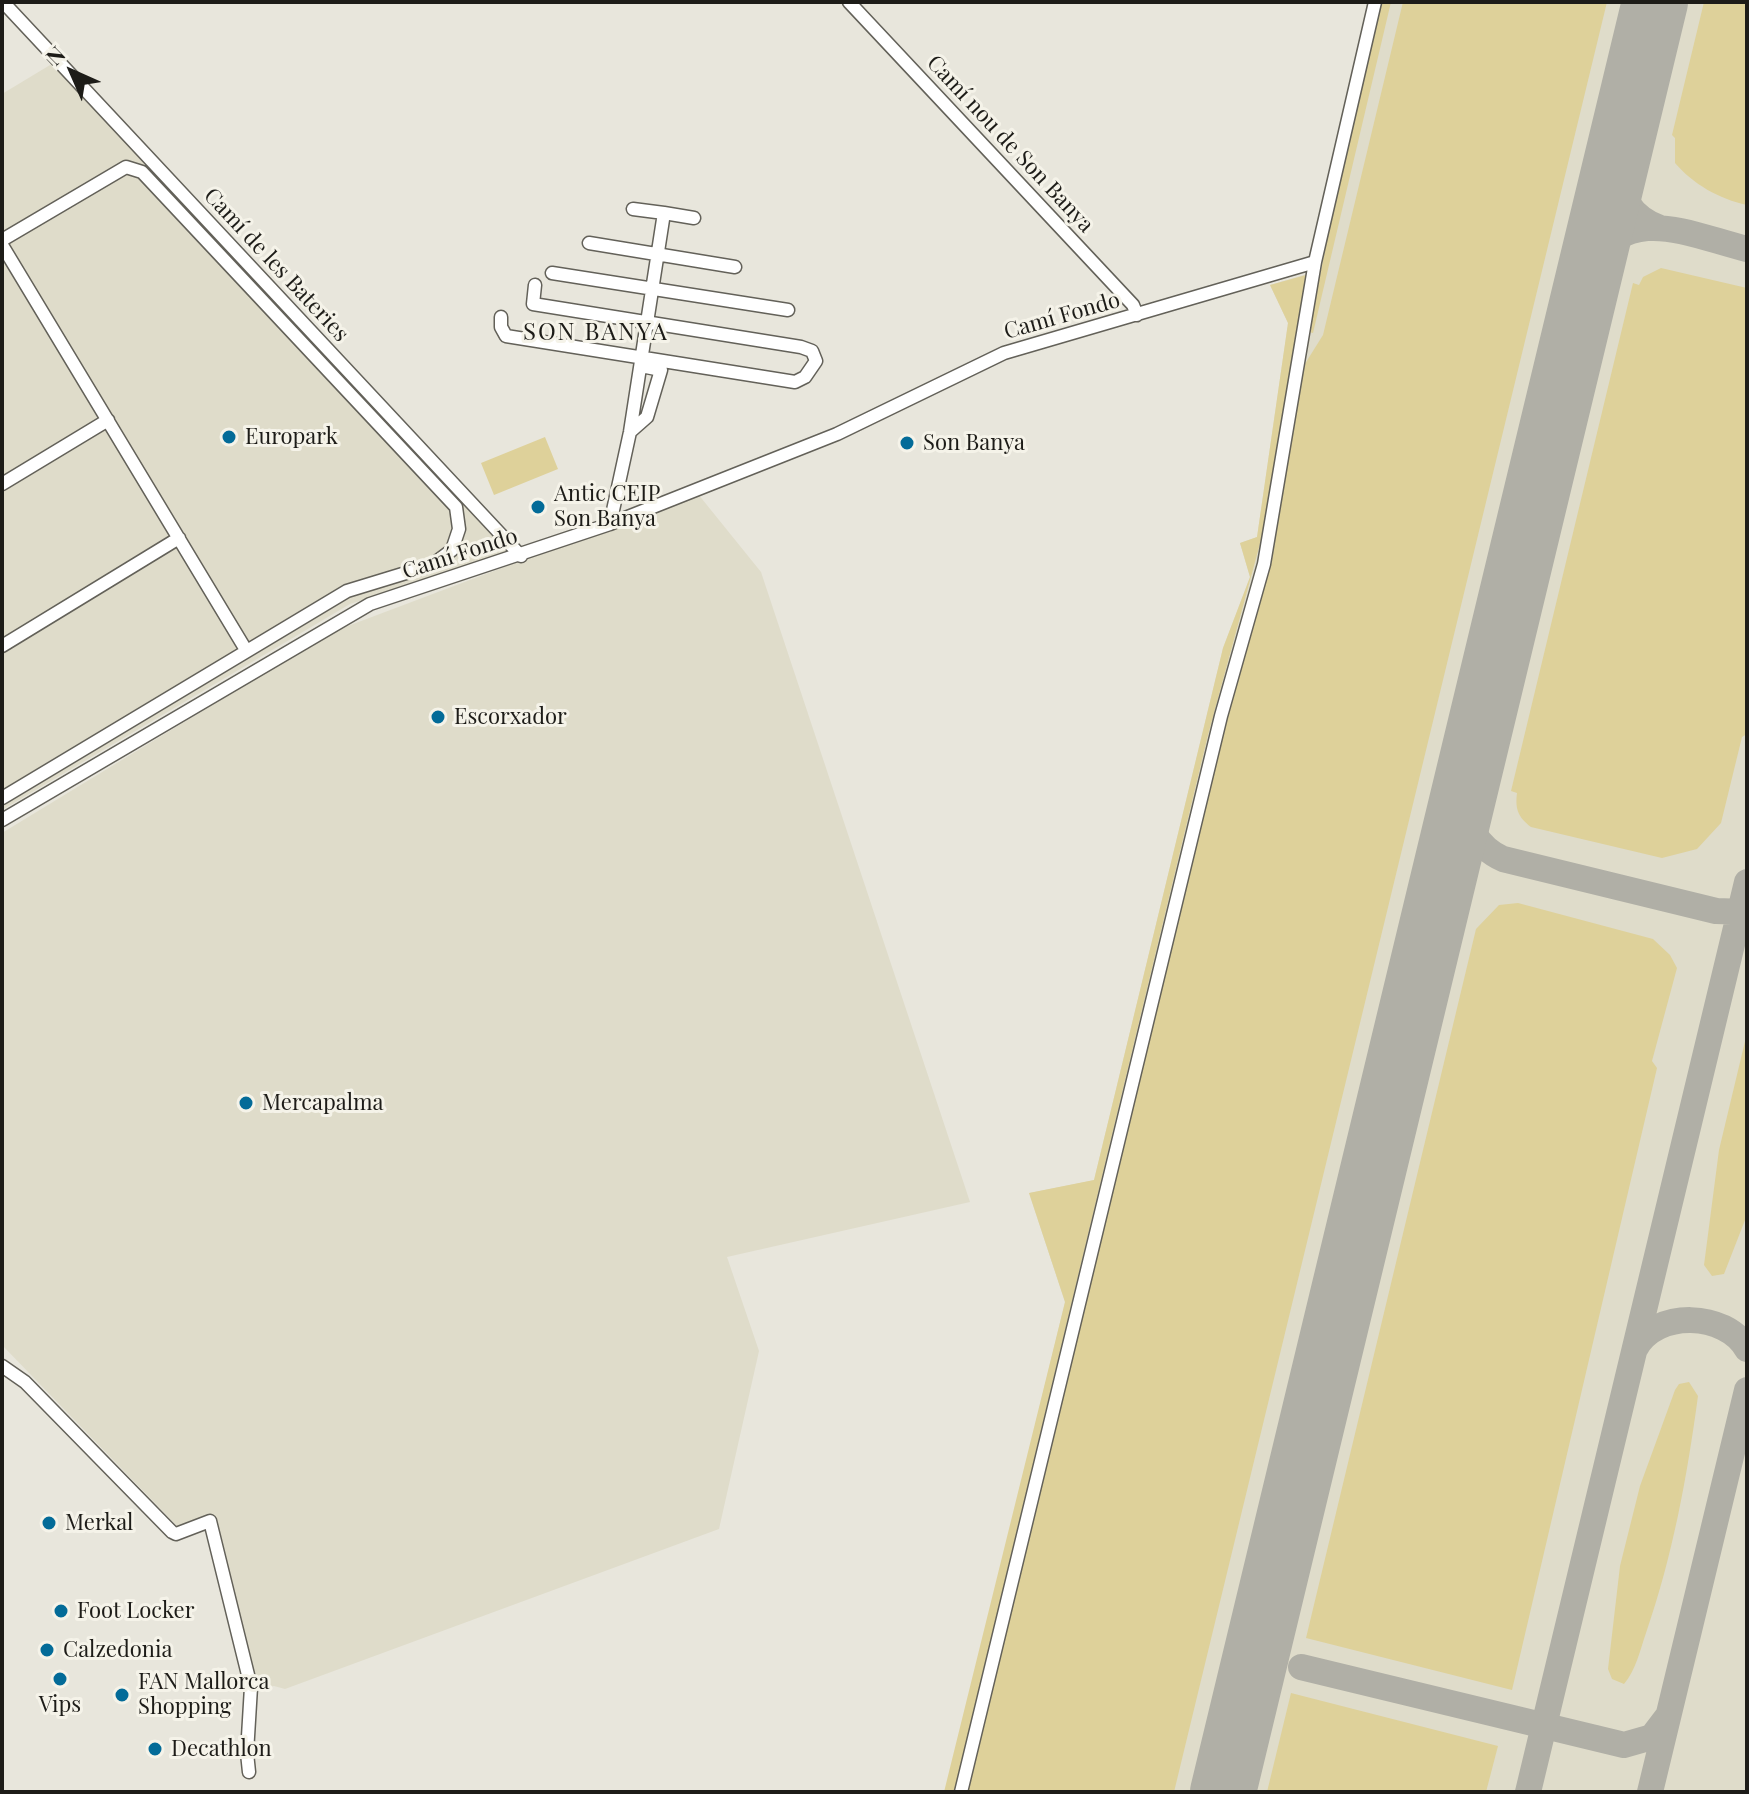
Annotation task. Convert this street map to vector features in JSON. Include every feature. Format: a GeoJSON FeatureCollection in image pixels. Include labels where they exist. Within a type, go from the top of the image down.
{"type":"FeatureCollection","features":[{"type":"Feature","properties":{"kind":"street","name":"Camí de les Bateries"},"geometry":{"type":"LineString","coordinates":[[3,2],[521,556]]}},
{"type":"Feature","properties":{"kind":"street","name":"Camí nou de Son Banya"},"geometry":{"type":"LineString","coordinates":[[849,2],[1133,305],[1137,315]]}},
{"type":"Feature","properties":{"kind":"street"},"geometry":{"type":"LineString","coordinates":[[961,1792],[1221,716],[1264,564],[1315,262],[1375,2]]}},
{"type":"Feature","properties":{"kind":"street"},"geometry":{"type":"LineString","coordinates":[[3,794],[347,591],[432,565],[452,550],[459,529],[456,507],[142,172],[126,167],[2,243],[246,650]]}},
{"type":"Feature","properties":{"kind":"street"},"geometry":{"type":"LineString","coordinates":[[633,209],[694,218]]}},
{"type":"Feature","properties":{"kind":"street"},"geometry":{"type":"LineString","coordinates":[[610,524],[630,432],[664,213]]}},
{"type":"Feature","properties":{"kind":"street"},"geometry":{"type":"LineString","coordinates":[[589,243],[735,267]]}},
{"type":"Feature","properties":{"kind":"street","name":"Camí Fondo"},"geometry":{"type":"LineString","coordinates":[[2,820],[370,604],[610,524],[837,434],[1004,353],[1315,262]]}},
{"type":"Feature","properties":{"kind":"street"},"geometry":{"type":"LineString","coordinates":[[552,273],[788,310]]}},
{"type":"Feature","properties":{"kind":"street"},"geometry":{"type":"LineString","coordinates":[[501,317],[501,327],[506,336],[641,361],[795,382],[805,377],[816,361],[812,351],[801,347],[533,304],[535,285]]}},
{"type":"Feature","properties":{"kind":"street"},"geometry":{"type":"LineString","coordinates":[[630,432],[647,417],[661,370],[641,361]]}},
{"type":"Feature","properties":{"kind":"street"},"geometry":{"type":"LineString","coordinates":[[2,484],[108,420]]}},
{"type":"Feature","properties":{"kind":"street"},"geometry":{"type":"LineString","coordinates":[[2,646],[179,538]]}},
{"type":"Feature","properties":{"kind":"street"},"geometry":{"type":"LineString","coordinates":[[2,1366],[25,1382],[172,1532],[176,1534],[210,1521],[251,1687],[247,1753],[249,1772]]}},
{"type":"Feature","properties":{"kind":"shaded area"},"geometry":{"type":"Polygon","coordinates":[[[1382,2],[1391,2],[1313,333],[1309,332],[1337,188],[1382,2]]]}},
{"type":"Feature","properties":{"kind":"shaded area"},"geometry":{"type":"Polygon","coordinates":[[[1385,2],[1747,2],[1747,1792],[946,1792],[1065,1302],[1029,1193],[1094,1180],[1223,648],[1250,577],[1240,543],[1257,537],[1288,323],[1270,285],[1323,269],[1385,2]]]}},
{"type":"Feature","properties":{"kind":"shaded area"},"geometry":{"type":"Polygon","coordinates":[[[1403,2],[1607,2],[1174,1792],[967,1792],[1230,707],[1272,560],[1303,367],[1323,335],[1403,2]]]}},
{"type":"Feature","properties":{"kind":"shaded area"},"geometry":{"type":"Polygon","coordinates":[[[1704,2],[1747,2],[1747,205],[1707,190],[1675,163],[1675,138],[1672,135],[1704,2]]]}},
{"type":"Feature","properties":{"kind":"shaded area"},"geometry":{"type":"Polygon","coordinates":[[[55,62],[511,552],[350,604],[2,810],[2,94],[55,62]]]}},
{"type":"Feature","properties":{"kind":"shaded area"},"geometry":{"type":"Polygon","coordinates":[[[1661,268],[1747,288],[1747,734],[1742,737],[1721,823],[1697,849],[1662,858],[1531,827],[1518,812],[1517,793],[1511,791],[1633,283],[1639,285],[1643,277],[1661,268]]]}},
{"type":"Feature","properties":{"kind":"shaded area"},"geometry":{"type":"Polygon","coordinates":[[[1306,275],[1261,540],[1208,735],[954,1792],[944,1792],[1065,1302],[1029,1193],[1094,1180],[1223,648],[1250,577],[1240,543],[1257,537],[1288,323],[1270,285],[1306,275]]]}},
{"type":"Feature","properties":{"kind":"shaded area"},"geometry":{"type":"Polygon","coordinates":[[[545,437],[558,469],[494,495],[481,463],[545,437]]]}},
{"type":"Feature","properties":{"kind":"shaded area","name":"Mercapalma"},"geometry":{"type":"Polygon","coordinates":[[[698,494],[761,572],[970,1202],[727,1257],[759,1351],[719,1529],[285,1689],[274,1686],[257,1689],[212,1516],[178,1527],[2,1345],[2,833],[332,632],[698,494]]]}},
{"type":"Feature","properties":{"kind":"shaded area"},"geometry":{"type":"Polygon","coordinates":[[[1518,903],[1653,939],[1670,955],[1677,968],[1652,1061],[1657,1068],[1512,1690],[1306,1638],[1476,929],[1499,905],[1518,903]]]}},
{"type":"Feature","properties":{"kind":"shaded area"},"geometry":{"type":"Polygon","coordinates":[[[1747,1033],[1747,1215],[1724,1274],[1712,1276],[1704,1265],[1719,1150],[1747,1033]]]}},
{"type":"Feature","properties":{"kind":"shaded area"},"geometry":{"type":"Polygon","coordinates":[[[1689,1382],[1698,1396],[1678,1516],[1656,1604],[1632,1673],[1624,1684],[1612,1679],[1608,1669],[1620,1566],[1640,1486],[1675,1390],[1679,1384],[1689,1382]]]}},
{"type":"Feature","properties":{"kind":"shaded area"},"geometry":{"type":"Polygon","coordinates":[[[1291,1693],[1498,1746],[1486,1792],[1267,1792],[1291,1693]]]}},
{"type":"Feature","properties":{"kind":"taxiway"},"geometry":{"type":"LineString","coordinates":[[1617,160],[1619,183],[1627,202],[1640,217],[1660,228]]}},
{"type":"Feature","properties":{"kind":"taxiway"},"geometry":{"type":"LineString","coordinates":[[1591,268],[1606,247],[1622,235],[1641,229],[1682,231],[1747,249]]}},
{"type":"Feature","properties":{"kind":"taxiway"},"geometry":{"type":"LineString","coordinates":[[1461,796],[1474,833],[1485,847],[1503,859],[1716,911],[1747,912]]}},
{"type":"Feature","properties":{"kind":"taxiway"},"geometry":{"type":"LineString","coordinates":[[1528,1792],[1747,882]]}},
{"type":"Feature","properties":{"kind":"taxiway"},"geometry":{"type":"LineString","coordinates":[[1635,1349],[1645,1336],[1658,1327],[1691,1320],[1724,1328],[1747,1349]]}},
{"type":"Feature","properties":{"kind":"taxiway"},"geometry":{"type":"LineString","coordinates":[[1650,1792],[1747,1390]]}},
{"type":"Feature","properties":{"kind":"taxiway"},"geometry":{"type":"LineString","coordinates":[[1301,1667],[1624,1745],[1652,1737],[1668,1716]]}},
{"type":"Feature","properties":{"kind":"runway"},"geometry":{"type":"LineString","coordinates":[[1223,1792],[1655,2]]}},
{"type":"Feature","properties":{"kind":"place","name":"Europark"},"geometry":{"type":"Point","coordinates":[229,437]}},
{"type":"Feature","properties":{"kind":"place","name":"Son Banya"},"geometry":{"type":"Point","coordinates":[907,443]}},
{"type":"Feature","properties":{"kind":"place","name":"Antic CEIP Son Banya"},"geometry":{"type":"Point","coordinates":[538,507]}},
{"type":"Feature","properties":{"kind":"place","name":"Escorxador"},"geometry":{"type":"Point","coordinates":[438,717]}},
{"type":"Feature","properties":{"kind":"place","name":"Mercapalma"},"geometry":{"type":"Point","coordinates":[246,1103]}},
{"type":"Feature","properties":{"kind":"place","name":"Merkal"},"geometry":{"type":"Point","coordinates":[49,1523]}},
{"type":"Feature","properties":{"kind":"place","name":"Foot Locker"},"geometry":{"type":"Point","coordinates":[61,1611]}},
{"type":"Feature","properties":{"kind":"place","name":"Calzedonia"},"geometry":{"type":"Point","coordinates":[47,1650]}},
{"type":"Feature","properties":{"kind":"place","name":"Vips"},"geometry":{"type":"Point","coordinates":[60,1679]}},
{"type":"Feature","properties":{"kind":"place","name":"FAN Mallorca Shopping"},"geometry":{"type":"Point","coordinates":[122,1695]}},
{"type":"Feature","properties":{"kind":"place","name":"Decathlon"},"geometry":{"type":"Point","coordinates":[155,1749]}},
{"type":"Feature","properties":{"kind":"district","name":"SON BANYA"},"geometry":{"type":"Point","coordinates":[596,333]}}]}
